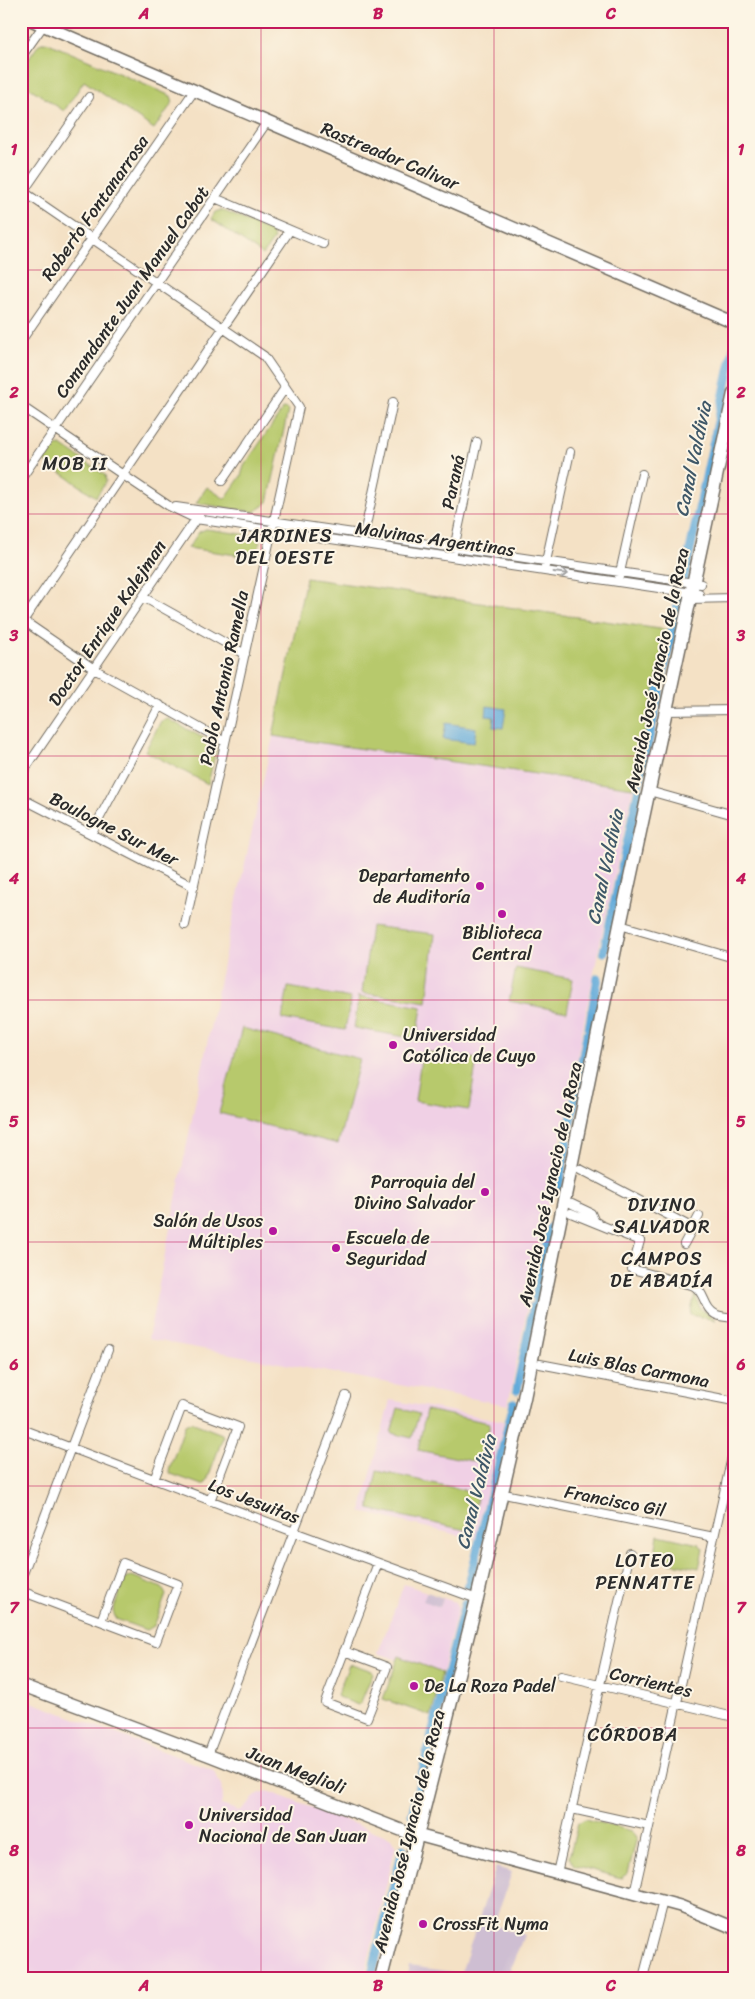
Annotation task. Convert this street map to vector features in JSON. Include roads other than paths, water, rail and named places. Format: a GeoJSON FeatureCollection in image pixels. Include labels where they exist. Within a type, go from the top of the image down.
{"type":"FeatureCollection","features":[{"type":"Feature","properties":{"kind":"main road","name":"Rastreador Calivar"},"geometry":{"type":"LineString","coordinates":[[38,23],[734,323]]}},
{"type":"Feature","properties":{"kind":"main road","name":"Avenida José Ignacio de la Roza"},"geometry":{"type":"LineString","coordinates":[[390,1978],[421,1836],[524,1398],[670,711],[689,590],[734,393]]}},
{"type":"Feature","properties":{"kind":"main road","name":"Avenida José Ignacio de la Roza"},"geometry":{"type":"LineString","coordinates":[[689,590],[734,432]]}},
{"type":"Feature","properties":{"kind":"main road","name":"Avenida José Ignacio de la Roza"},"geometry":{"type":"LineString","coordinates":[[381,1978],[421,1836],[509,1495],[540,1364],[580,1169],[624,926]]}},
{"type":"Feature","properties":{"kind":"main road","name":"Juan Meglioli"},"geometry":{"type":"LineString","coordinates":[[21,1685],[421,1836],[663,1901],[689,1909],[734,1928]]}},
{"type":"Feature","properties":{"kind":"street"},"geometry":{"type":"LineString","coordinates":[[21,57],[38,23]]}},
{"type":"Feature","properties":{"kind":"street","name":"Roberto Fontanarrosa"},"geometry":{"type":"LineString","coordinates":[[21,341],[194,91]]}},
{"type":"Feature","properties":{"kind":"street"},"geometry":{"type":"LineString","coordinates":[[89,97],[22,192],[264,356],[285,388],[222,481]]}},
{"type":"Feature","properties":{"kind":"street","name":"Comandante Juan Manuel Cabot"},"geometry":{"type":"LineString","coordinates":[[21,479],[268,122]]}},
{"type":"Feature","properties":{"kind":"street"},"geometry":{"type":"LineString","coordinates":[[215,198],[324,244]]}},
{"type":"Feature","properties":{"kind":"street"},"geometry":{"type":"LineString","coordinates":[[225,742],[94,669],[22,621],[290,230]]}},
{"type":"Feature","properties":{"kind":"street","name":"Pablo Antonio Ramella"},"geometry":{"type":"LineString","coordinates":[[185,925],[299,408],[285,388]]}},
{"type":"Feature","properties":{"kind":"street"},"geometry":{"type":"LineString","coordinates":[[363,540],[393,402]]}},
{"type":"Feature","properties":{"kind":"street","name":"Malvinas Argentinas"},"geometry":{"type":"LineString","coordinates":[[21,406],[169,506],[187,516],[273,526],[453,553],[546,562],[620,572],[689,590]]}},
{"type":"Feature","properties":{"kind":"street","name":"Paraná"},"geometry":{"type":"LineString","coordinates":[[453,553],[477,442]]}},
{"type":"Feature","properties":{"kind":"street"},"geometry":{"type":"LineString","coordinates":[[544,571],[570,452]]}},
{"type":"Feature","properties":{"kind":"street"},"geometry":{"type":"LineString","coordinates":[[618,582],[642,474]]}},
{"type":"Feature","properties":{"kind":"street","name":"Doctor Enrique Kalejman"},"geometry":{"type":"LineString","coordinates":[[21,775],[199,516]]}},
{"type":"Feature","properties":{"kind":"street","name":"Malvinas Argentinas"},"geometry":{"type":"LineString","coordinates":[[453,553],[544,571],[689,590],[734,598]]}},
{"type":"Feature","properties":{"kind":"street"},"geometry":{"type":"LineString","coordinates":[[143,597],[245,654]]}},
{"type":"Feature","properties":{"kind":"street"},"geometry":{"type":"LineString","coordinates":[[91,834],[160,706]]}},
{"type":"Feature","properties":{"kind":"street"},"geometry":{"type":"LineString","coordinates":[[670,711],[734,710]]}},
{"type":"Feature","properties":{"kind":"street"},"geometry":{"type":"LineString","coordinates":[[653,792],[734,815]]}},
{"type":"Feature","properties":{"kind":"street","name":"Boulogne Sur Mer"},"geometry":{"type":"LineString","coordinates":[[21,798],[194,887]]}},
{"type":"Feature","properties":{"kind":"street"},"geometry":{"type":"LineString","coordinates":[[624,926],[734,958]]}},
{"type":"Feature","properties":{"kind":"street"},"geometry":{"type":"LineString","coordinates":[[580,1169],[693,1228]]}},
{"type":"Feature","properties":{"kind":"street"},"geometry":{"type":"LineString","coordinates":[[572,1208],[598,1223],[640,1241],[632,1269],[694,1286],[701,1292],[706,1307],[717,1315],[734,1318]]}},
{"type":"Feature","properties":{"kind":"street"},"geometry":{"type":"LineString","coordinates":[[684,1244],[699,1216]]}},
{"type":"Feature","properties":{"kind":"street"},"geometry":{"type":"LineString","coordinates":[[21,1579],[108,1350]]}},
{"type":"Feature","properties":{"kind":"street","name":"Luis Blas Carmona"},"geometry":{"type":"LineString","coordinates":[[540,1364],[734,1401]]}},
{"type":"Feature","properties":{"kind":"street"},"geometry":{"type":"LineString","coordinates":[[208,1755],[346,1396]]}},
{"type":"Feature","properties":{"kind":"street"},"geometry":{"type":"LineString","coordinates":[[154,1480],[182,1406],[238,1427],[210,1501]]}},
{"type":"Feature","properties":{"kind":"street","name":"Los Jesuitas"},"geometry":{"type":"LineString","coordinates":[[21,1429],[476,1599]]}},
{"type":"Feature","properties":{"kind":"street"},"geometry":{"type":"LineString","coordinates":[[634,1894],[734,1448]]}},
{"type":"Feature","properties":{"kind":"street","name":"Francisco Gil"},"geometry":{"type":"LineString","coordinates":[[509,1495],[714,1537]]}},
{"type":"Feature","properties":{"kind":"street"},"geometry":{"type":"LineString","coordinates":[[557,1873],[630,1554]]}},
{"type":"Feature","properties":{"kind":"street"},"geometry":{"type":"LineString","coordinates":[[344,1651],[387,1667],[367,1718],[325,1702],[344,1651],[378,1563]]}},
{"type":"Feature","properties":{"kind":"street"},"geometry":{"type":"LineString","coordinates":[[21,1591],[156,1642],[178,1584],[123,1564],[101,1621]]}},
{"type":"Feature","properties":{"kind":"street","name":"Corrientes"},"geometry":{"type":"LineString","coordinates":[[561,1676],[734,1717]]}},
{"type":"Feature","properties":{"kind":"street"},"geometry":{"type":"LineString","coordinates":[[572,1808],[649,1826]]}},
{"type":"Feature","properties":{"kind":"street"},"geometry":{"type":"LineString","coordinates":[[643,1978],[663,1901]]}},
{"type":"Feature","properties":{"kind":"water"},"geometry":{"type":"Polygon","coordinates":[[[487,706],[506,709],[503,728],[493,727],[494,717],[486,716],[487,706]]]}},
{"type":"Feature","properties":{"kind":"water"},"geometry":{"type":"Polygon","coordinates":[[[446,723],[476,728],[474,743],[443,739],[446,723]]]}},
{"type":"Feature","properties":{"kind":"waterway","name":"Canal Valdivia"},"geometry":{"type":"LineString","coordinates":[[684,578],[734,348]]}},
{"type":"Feature","properties":{"kind":"waterway","name":"Canal Valdivia"},"geometry":{"type":"LineString","coordinates":[[640,781],[680,595]]}},
{"type":"Feature","properties":{"kind":"waterway","name":"Canal Valdivia"},"geometry":{"type":"LineString","coordinates":[[604,952],[639,788]]}},
{"type":"Feature","properties":{"kind":"waterway","name":"Canal Valdivia"},"geometry":{"type":"LineString","coordinates":[[589,1029],[598,978]]}},
{"type":"Feature","properties":{"kind":"waterway","name":"Canal Valdivia"},"geometry":{"type":"LineString","coordinates":[[569,1131],[587,1035]]}},
{"type":"Feature","properties":{"kind":"waterway","name":"Canal Valdivia"},"geometry":{"type":"LineString","coordinates":[[558,1189],[567,1142]]}},
{"type":"Feature","properties":{"kind":"waterway","name":"Canal Valdivia"},"geometry":{"type":"LineString","coordinates":[[536,1298],[550,1228]]}},
{"type":"Feature","properties":{"kind":"waterway","name":"Canal Valdivia"},"geometry":{"type":"LineString","coordinates":[[517,1390],[534,1306]]}},
{"type":"Feature","properties":{"kind":"waterway","name":"Canal Valdivia"},"geometry":{"type":"LineString","coordinates":[[468,1588],[514,1403]]}},
{"type":"Feature","properties":{"kind":"waterway","name":"Canal Valdivia"},"geometry":{"type":"LineString","coordinates":[[412,1814],[465,1604]]}},
{"type":"Feature","properties":{"kind":"waterway","name":"Canal Valdivia"},"geometry":{"type":"LineString","coordinates":[[372,1973],[403,1849]]}},
{"type":"Feature","properties":{"kind":"place","name":"Departamento de Auditoría"},"geometry":{"type":"Point","coordinates":[480,886]}},
{"type":"Feature","properties":{"kind":"place","name":"Biblioteca Central"},"geometry":{"type":"Point","coordinates":[502,914]}},
{"type":"Feature","properties":{"kind":"place","name":"Universidad Católica de Cuyo"},"geometry":{"type":"Point","coordinates":[393,1045]}},
{"type":"Feature","properties":{"kind":"place","name":"Parroquia del Divino Salvador"},"geometry":{"type":"Point","coordinates":[485,1192]}},
{"type":"Feature","properties":{"kind":"place","name":"Salón de Usos Múltiples"},"geometry":{"type":"Point","coordinates":[273,1231]}},
{"type":"Feature","properties":{"kind":"place","name":"Escuela de Seguridad"},"geometry":{"type":"Point","coordinates":[336,1248]}},
{"type":"Feature","properties":{"kind":"place","name":"De La Roza Padel"},"geometry":{"type":"Point","coordinates":[414,1686]}},
{"type":"Feature","properties":{"kind":"place","name":"Universidad Nacional de San Juan"},"geometry":{"type":"Point","coordinates":[189,1825]}},
{"type":"Feature","properties":{"kind":"place","name":"CrossFit Nyma"},"geometry":{"type":"Point","coordinates":[423,1924]}},
{"type":"Feature","properties":{"kind":"district","name":"MOB II"},"geometry":{"type":"Point","coordinates":[75,463]}},
{"type":"Feature","properties":{"kind":"district","name":"JARDINES DEL OESTE"},"geometry":{"type":"Point","coordinates":[285,546]}},
{"type":"Feature","properties":{"kind":"district","name":"DIVINO SALVADOR"},"geometry":{"type":"Point","coordinates":[662,1215]}},
{"type":"Feature","properties":{"kind":"district","name":"CAMPOS DE ABADÍA"},"geometry":{"type":"Point","coordinates":[662,1269]}},
{"type":"Feature","properties":{"kind":"district","name":"LOTEO PENNATTE"},"geometry":{"type":"Point","coordinates":[645,1571]}},
{"type":"Feature","properties":{"kind":"district","name":"CÓRDOBA"},"geometry":{"type":"Point","coordinates":[633,1734]}}]}
